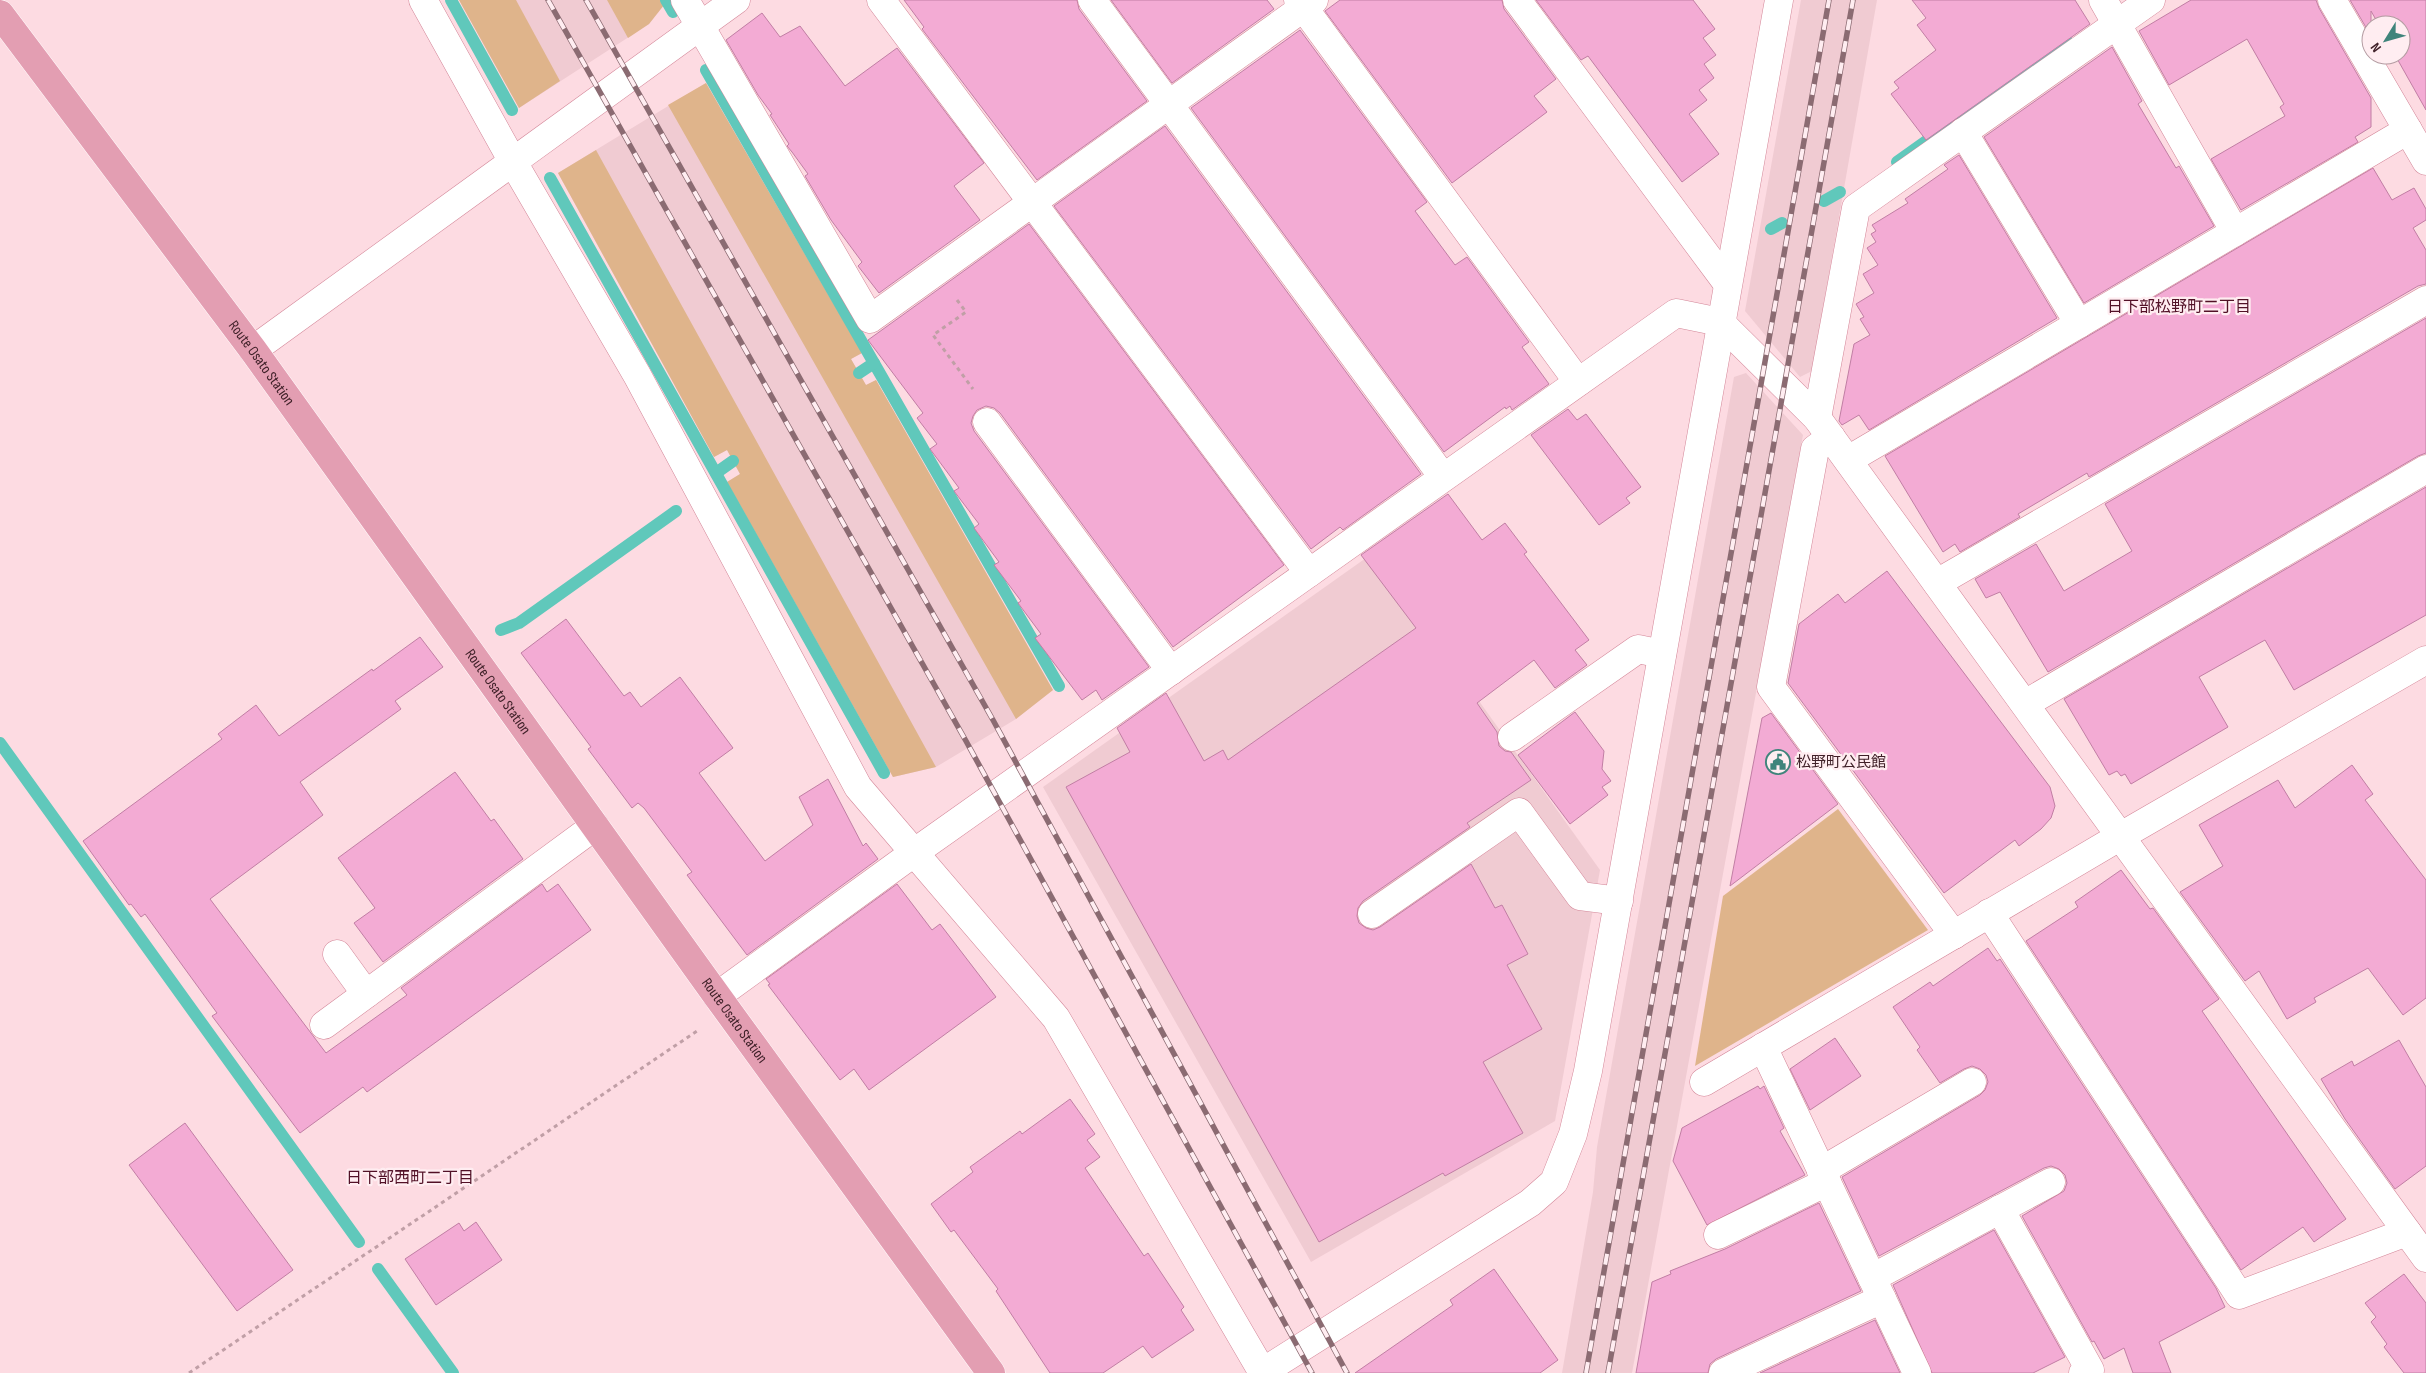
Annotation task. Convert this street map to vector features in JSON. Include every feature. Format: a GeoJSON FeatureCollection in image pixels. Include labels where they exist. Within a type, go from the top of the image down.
{"type":"FeatureCollection","features":[{"type":"Feature","properties":{"kind":"main road","name":"Route Osato Station"},"geometry":{"type":"LineString","coordinates":[[0,14],[253,350],[722,1003],[991,1373]]}},
{"type":"Feature","properties":{"kind":"street"},"geometry":{"type":"LineString","coordinates":[[423,0],[513,162],[637,375],[858,786],[1056,1018],[1262,1373],[1530,1204],[1554,1182],[1573,1134],[1588,1071],[1619,901],[1778,0]]}},
{"type":"Feature","properties":{"kind":"street"},"geometry":{"type":"LineString","coordinates":[[685,0],[870,318],[1169,104],[1305,2],[1578,382]]}},
{"type":"Feature","properties":{"kind":"street"},"geometry":{"type":"LineString","coordinates":[[253,350],[736,0]]}},
{"type":"Feature","properties":{"kind":"street"},"geometry":{"type":"LineString","coordinates":[[882,0],[1309,573]]}},
{"type":"Feature","properties":{"kind":"street"},"geometry":{"type":"LineString","coordinates":[[1092,0],[1444,478]]}},
{"type":"Feature","properties":{"kind":"street"},"geometry":{"type":"LineString","coordinates":[[1517,0],[1727,283]]}},
{"type":"Feature","properties":{"kind":"street"},"geometry":{"type":"LineString","coordinates":[[2103,0],[2235,232]]}},
{"type":"Feature","properties":{"kind":"street"},"geometry":{"type":"LineString","coordinates":[[1954,935],[1771,687],[1815,450],[1824,428],[1856,208],[2151,0]]}},
{"type":"Feature","properties":{"kind":"street"},"geometry":{"type":"LineString","coordinates":[[2332,0],[2426,161]]}},
{"type":"Feature","properties":{"kind":"street"},"geometry":{"type":"LineString","coordinates":[[1848,460],[2408,130]]}},
{"type":"Feature","properties":{"kind":"street"},"geometry":{"type":"LineString","coordinates":[[1963,132],[2079,324]]}},
{"type":"Feature","properties":{"kind":"street"},"geometry":{"type":"LineString","coordinates":[[1938,583],[2426,300]]}},
{"type":"Feature","properties":{"kind":"street"},"geometry":{"type":"LineString","coordinates":[[722,1003],[914,852],[1676,313],[1720,322],[1824,428],[2426,1258]]}},
{"type":"Feature","properties":{"kind":"street"},"geometry":{"type":"LineString","coordinates":[[987,422],[1171,671]]}},
{"type":"Feature","properties":{"kind":"street"},"geometry":{"type":"LineString","coordinates":[[2025,704],[2426,469]]}},
{"type":"Feature","properties":{"kind":"street"},"geometry":{"type":"LineString","coordinates":[[1512,737],[1638,649],[1662,654]]}},
{"type":"Feature","properties":{"kind":"street"},"geometry":{"type":"LineString","coordinates":[[1704,1082],[1989,913],[2426,660]]}},
{"type":"Feature","properties":{"kind":"street"},"geometry":{"type":"LineString","coordinates":[[1372,914],[1519,812],[1580,896],[1619,901]]}},
{"type":"Feature","properties":{"kind":"street"},"geometry":{"type":"LineString","coordinates":[[324,1025],[595,826]]}},
{"type":"Feature","properties":{"kind":"street"},"geometry":{"type":"LineString","coordinates":[[1989,913],[2239,1295],[2407,1232]]}},
{"type":"Feature","properties":{"kind":"street"},"geometry":{"type":"LineString","coordinates":[[337,954],[366,994]]}},
{"type":"Feature","properties":{"kind":"street"},"geometry":{"type":"LineString","coordinates":[[1763,1047],[1916,1373]]}},
{"type":"Feature","properties":{"kind":"street"},"geometry":{"type":"LineString","coordinates":[[1718,1235],[1824,1177],[1972,1082]]}},
{"type":"Feature","properties":{"kind":"street"},"geometry":{"type":"LineString","coordinates":[[1724,1373],[1877,1289],[2000,1209],[2051,1182]]}},
{"type":"Feature","properties":{"kind":"street"},"geometry":{"type":"LineString","coordinates":[[2000,1209],[2090,1370],[2083,1373]]}},
{"type":"Feature","properties":{"kind":"path"},"geometry":{"type":"LineString","coordinates":[[937,271],[966,312],[934,335],[988,412],[987,422]]}},
{"type":"Feature","properties":{"kind":"path"},"geometry":{"type":"LineString","coordinates":[[190,1373],[722,1003]]}},
{"type":"Feature","properties":{"kind":"shaded area"},"geometry":{"type":"Polygon","coordinates":[[[459,0],[661,0],[664,5],[649,24],[519,108],[459,0]]]}},
{"type":"Feature","properties":{"kind":"shaded area"},"geometry":{"type":"Polygon","coordinates":[[[459,0],[516,0],[560,81],[519,108],[459,0]]]}},
{"type":"Feature","properties":{"kind":"shaded area"},"geometry":{"type":"Polygon","coordinates":[[[607,0],[661,0],[664,5],[649,24],[628,38],[607,0]]]}},
{"type":"Feature","properties":{"kind":"shaded area"},"geometry":{"type":"Polygon","coordinates":[[[1801,0],[1877,0],[1812,371],[1800,377],[1745,311],[1801,0]]]}},
{"type":"Feature","properties":{"kind":"shaded area"},"geometry":{"type":"Polygon","coordinates":[[[706,83],[862,353],[851,359],[859,373],[866,385],[876,380],[1053,690],[1016,719],[936,767],[893,777],[727,482],[740,474],[727,450],[714,457],[558,173],[706,83]]]}},
{"type":"Feature","properties":{"kind":"shaded area"},"geometry":{"type":"Polygon","coordinates":[[[706,83],[862,353],[851,359],[866,385],[876,380],[1053,690],[1016,719],[668,105],[706,83]]]}},
{"type":"Feature","properties":{"kind":"shaded area"},"geometry":{"type":"Polygon","coordinates":[[[596,150],[936,767],[893,777],[727,482],[740,474],[727,450],[714,457],[558,173],[596,150]]]}},
{"type":"Feature","properties":{"kind":"shaded area"},"geometry":{"type":"Polygon","coordinates":[[[1746,373],[1803,435],[1632,1373],[1562,1373],[1593,1192],[1597,1147],[1734,377],[1746,373]]]}},
{"type":"Feature","properties":{"kind":"shaded area"},"geometry":{"type":"Polygon","coordinates":[[[1373,553],[1600,870],[1555,1121],[1311,1262],[1043,787],[1373,553]]]}},
{"type":"Feature","properties":{"kind":"shaded area"},"geometry":{"type":"Polygon","coordinates":[[[1838,809],[1928,930],[1695,1066],[1723,896],[1838,809]]]}},
{"type":"Feature","properties":{"kind":"building"},"geometry":{"type":"Polygon","coordinates":[[[904,0],[1077,0],[1079,9],[1147,101],[1037,180],[922,29],[924,27],[904,0]]]}},
{"type":"Feature","properties":{"kind":"building"},"geometry":{"type":"Polygon","coordinates":[[[1111,0],[1267,0],[1274,9],[1172,83],[1111,0]]]}},
{"type":"Feature","properties":{"kind":"building"},"geometry":{"type":"Polygon","coordinates":[[[1340,0],[1502,0],[1504,9],[1556,79],[1534,96],[1547,112],[1452,183],[1325,11],[1340,0]]]}},
{"type":"Feature","properties":{"kind":"building"},"geometry":{"type":"Polygon","coordinates":[[[1536,0],[1693,0],[1715,29],[1703,38],[1716,55],[1704,64],[1714,78],[1699,90],[1707,100],[1689,114],[1719,154],[1682,182],[1588,56],[1581,60],[1536,0]]]}},
{"type":"Feature","properties":{"kind":"building"},"geometry":{"type":"Polygon","coordinates":[[[1912,0],[2075,0],[2090,24],[1926,140],[1891,94],[1899,88],[1894,82],[1936,50],[1917,25],[1926,18],[1912,0]]]}},
{"type":"Feature","properties":{"kind":"building"},"geometry":{"type":"Polygon","coordinates":[[[2191,0],[2316,0],[2371,98],[2371,127],[2355,137],[2358,142],[2241,210],[2211,159],[2285,116],[2280,107],[2284,104],[2247,39],[2169,85],[2139,31],[2191,0]]]}},
{"type":"Feature","properties":{"kind":"building"},"geometry":{"type":"Polygon","coordinates":[[[2350,0],[2426,0],[2426,110],[2401,65],[2411,65],[2411,15],[2373,15],[2371,11],[2371,15],[2361,15],[2361,19],[2350,0]]]}},
{"type":"Feature","properties":{"kind":"building"},"geometry":{"type":"Polygon","coordinates":[[[762,13],[780,37],[800,26],[845,86],[897,48],[984,163],[954,186],[980,220],[879,293],[858,266],[862,262],[831,220],[805,176],[808,174],[787,146],[789,144],[770,115],[772,114],[758,95],[726,40],[762,13]]]}},
{"type":"Feature","properties":{"kind":"building"},"geometry":{"type":"Polygon","coordinates":[[[1300,30],[1427,202],[1415,211],[1455,265],[1467,257],[1529,342],[1522,347],[1549,384],[1512,410],[1510,406],[1506,409],[1505,407],[1444,452],[1191,108],[1300,30]]]}},
{"type":"Feature","properties":{"kind":"building"},"geometry":{"type":"Polygon","coordinates":[[[2112,47],[2142,101],[2138,104],[2176,168],[2179,166],[2214,226],[2084,303],[1984,137],[2112,47]]]}},
{"type":"Feature","properties":{"kind":"building"},"geometry":{"type":"Polygon","coordinates":[[[1165,126],[1421,474],[1343,530],[1340,527],[1311,549],[1054,206],[1165,126]]]}},
{"type":"Feature","properties":{"kind":"building"},"geometry":{"type":"Polygon","coordinates":[[[1959,155],[2057,318],[1869,430],[1859,415],[1842,425],[1839,421],[1854,344],[1870,335],[1860,319],[1864,317],[1856,304],[1874,293],[1863,274],[1878,265],[1867,248],[1876,242],[1871,234],[1876,231],[1872,225],[1908,203],[1905,199],[1948,169],[1944,165],[1959,155]]]}},
{"type":"Feature","properties":{"kind":"building"},"geometry":{"type":"Polygon","coordinates":[[[2373,168],[2392,200],[2414,188],[2426,209],[2426,220],[2413,228],[2426,250],[2426,284],[2418,286],[2089,477],[2087,473],[2018,514],[2020,517],[1960,552],[1955,544],[1943,552],[1885,456],[2373,168]]]}},
{"type":"Feature","properties":{"kind":"building"},"geometry":{"type":"Polygon","coordinates":[[[1029,224],[1284,565],[1173,647],[1000,413],[994,408],[986,406],[977,410],[971,423],[974,431],[1149,667],[1102,700],[1096,690],[1082,700],[1035,638],[1041,634],[1018,603],[1021,601],[994,565],[999,562],[974,528],[979,524],[954,491],[959,488],[930,449],[937,444],[917,418],[923,413],[868,340],[1029,224]]]}},
{"type":"Feature","properties":{"kind":"building"},"geometry":{"type":"Polygon","coordinates":[[[2426,318],[2426,453],[2048,672],[2000,592],[1986,598],[1975,579],[2036,544],[2064,591],[2132,551],[2105,504],[2426,318]]]}},
{"type":"Feature","properties":{"kind":"building"},"geometry":{"type":"Polygon","coordinates":[[[1568,409],[1577,420],[1586,414],[1641,487],[1626,498],[1630,503],[1599,525],[1531,435],[1568,409]]]}},
{"type":"Feature","properties":{"kind":"building"},"geometry":{"type":"Polygon","coordinates":[[[2426,487],[2426,615],[2294,690],[2265,640],[2199,677],[2228,727],[2131,784],[2125,774],[2121,776],[2117,771],[2109,775],[2064,699],[2426,487]]]}},
{"type":"Feature","properties":{"kind":"building"},"geometry":{"type":"Polygon","coordinates":[[[1448,494],[1482,540],[1505,523],[1527,552],[1524,554],[1589,640],[1575,650],[1587,665],[1555,688],[1534,660],[1477,703],[1497,732],[1499,746],[1505,751],[1511,752],[1531,780],[1467,823],[1470,827],[1363,901],[1358,908],[1357,916],[1359,923],[1366,928],[1373,930],[1380,927],[1471,864],[1495,908],[1502,905],[1528,954],[1507,965],[1542,1029],[1483,1062],[1523,1133],[1445,1176],[1443,1173],[1319,1242],[1066,787],[1130,752],[1117,728],[1166,693],[1204,761],[1223,750],[1228,760],[1416,628],[1361,555],[1448,494]]]}},
{"type":"Feature","properties":{"kind":"building"},"geometry":{"type":"Polygon","coordinates":[[[1887,571],[2050,787],[2055,806],[2051,818],[2041,829],[2019,846],[2015,840],[1944,893],[1788,683],[1799,624],[1838,594],[1845,603],[1887,571]]]}},
{"type":"Feature","properties":{"kind":"building"},"geometry":{"type":"Polygon","coordinates":[[[566,619],[624,696],[630,692],[641,707],[680,677],[733,748],[699,773],[765,861],[813,825],[799,797],[828,779],[863,846],[866,843],[878,859],[747,955],[687,875],[692,872],[644,808],[638,803],[632,808],[588,749],[591,747],[521,653],[566,619]]]}},
{"type":"Feature","properties":{"kind":"building"},"geometry":{"type":"Polygon","coordinates":[[[420,637],[443,667],[395,701],[401,709],[300,782],[323,815],[210,899],[326,1053],[407,995],[401,988],[542,884],[547,892],[558,884],[591,930],[367,1092],[363,1087],[300,1133],[212,1016],[217,1013],[145,914],[141,917],[131,904],[129,905],[83,841],[222,739],[218,734],[256,705],[279,736],[420,637]]]}},
{"type":"Feature","properties":{"kind":"building"},"geometry":{"type":"Polygon","coordinates":[[[1575,712],[1604,751],[1602,769],[1611,781],[1602,787],[1608,795],[1570,824],[1518,755],[1575,712]]]}},
{"type":"Feature","properties":{"kind":"building","name":"松野町公民館"},"geometry":{"type":"Polygon","coordinates":[[[1771,713],[1838,804],[1730,886],[1762,718],[1771,713]]]}},
{"type":"Feature","properties":{"kind":"building"},"geometry":{"type":"Polygon","coordinates":[[[2352,765],[2373,794],[2365,800],[2426,880],[2426,998],[2403,1015],[2368,968],[2314,998],[2316,1002],[2287,1019],[2259,971],[2245,981],[2180,892],[2223,866],[2199,825],[2278,780],[2295,808],[2352,765]]]}},
{"type":"Feature","properties":{"kind":"building"},"geometry":{"type":"Polygon","coordinates":[[[455,772],[491,821],[494,819],[523,859],[383,962],[354,923],[375,908],[338,858],[455,772]]]}},
{"type":"Feature","properties":{"kind":"building"},"geometry":{"type":"Polygon","coordinates":[[[2121,870],[2150,909],[2153,908],[2219,999],[2202,1011],[2346,1219],[2314,1242],[2303,1227],[2241,1270],[2026,941],[2078,907],[2075,902],[2121,870]]]}},
{"type":"Feature","properties":{"kind":"building"},"geometry":{"type":"Polygon","coordinates":[[[897,884],[932,930],[940,924],[996,997],[869,1090],[854,1069],[840,1080],[768,985],[770,984],[766,979],[897,884]]]}},
{"type":"Feature","properties":{"kind":"building"},"geometry":{"type":"Polygon","coordinates":[[[1988,948],[1997,961],[2000,959],[2216,1288],[2225,1307],[2159,1342],[2171,1373],[2133,1373],[2124,1348],[2104,1359],[2094,1341],[2092,1342],[2022,1216],[2064,1191],[2067,1183],[2065,1175],[2059,1169],[2051,1166],[2044,1168],[1879,1256],[1842,1177],[1980,1095],[1985,1090],[1988,1082],[1986,1075],[1980,1069],[1972,1066],[1940,1083],[1917,1050],[1920,1047],[1893,1007],[1930,982],[1933,986],[1988,948]]]}},
{"type":"Feature","properties":{"kind":"building"},"geometry":{"type":"Polygon","coordinates":[[[1835,1038],[1861,1076],[1810,1110],[1790,1069],[1835,1038]]]}},
{"type":"Feature","properties":{"kind":"building"},"geometry":{"type":"Polygon","coordinates":[[[2399,1040],[2426,1087],[2426,1166],[2395,1189],[2345,1119],[2321,1079],[2352,1061],[2354,1066],[2399,1040]]]}},
{"type":"Feature","properties":{"kind":"building"},"geometry":{"type":"Polygon","coordinates":[[[1758,1086],[1760,1089],[1764,1086],[1784,1128],[1780,1131],[1805,1175],[1707,1225],[1673,1161],[1682,1128],[1758,1086]]]}},
{"type":"Feature","properties":{"kind":"building"},"geometry":{"type":"Polygon","coordinates":[[[1070,1099],[1095,1134],[1087,1140],[1100,1157],[1085,1168],[1144,1256],[1148,1253],[1184,1307],[1181,1310],[1194,1330],[1152,1358],[1143,1346],[1103,1373],[1050,1373],[996,1291],[998,1289],[954,1230],[951,1232],[931,1204],[973,1172],[970,1167],[1020,1131],[1022,1134],[1070,1099]]]}},
{"type":"Feature","properties":{"kind":"building"},"geometry":{"type":"Polygon","coordinates":[[[185,1123],[293,1270],[237,1311],[129,1165],[185,1123]]]}},
{"type":"Feature","properties":{"kind":"building"},"geometry":{"type":"Polygon","coordinates":[[[1819,1203],[1861,1291],[1716,1359],[1710,1364],[1708,1373],[1636,1373],[1652,1282],[1671,1274],[1670,1271],[1725,1249],[1819,1203]]]}},
{"type":"Feature","properties":{"kind":"building"},"geometry":{"type":"Polygon","coordinates":[[[476,1222],[502,1260],[436,1305],[405,1259],[459,1223],[464,1231],[476,1222]]]}},
{"type":"Feature","properties":{"kind":"building"},"geometry":{"type":"Polygon","coordinates":[[[1994,1230],[2065,1357],[2033,1373],[1932,1373],[1893,1285],[1994,1230]]]}},
{"type":"Feature","properties":{"kind":"building"},"geometry":{"type":"Polygon","coordinates":[[[1494,1269],[1558,1360],[1540,1373],[1355,1373],[1453,1305],[1450,1300],[1494,1269]]]}},
{"type":"Feature","properties":{"kind":"building"},"geometry":{"type":"Polygon","coordinates":[[[2404,1274],[2426,1303],[2426,1373],[2404,1373],[2384,1347],[2387,1344],[2371,1322],[2376,1317],[2365,1303],[2404,1274]]]}},
{"type":"Feature","properties":{"kind":"building"},"geometry":{"type":"Polygon","coordinates":[[[1875,1320],[1900,1373],[1760,1373],[1875,1320]]]}},
{"type":"Feature","properties":{"kind":"waterway"},"geometry":{"type":"LineString","coordinates":[[451,0],[512,110]]}},
{"type":"Feature","properties":{"kind":"waterway"},"geometry":{"type":"LineString","coordinates":[[666,0],[673,12]]}},
{"type":"Feature","properties":{"kind":"waterway"},"geometry":{"type":"LineString","coordinates":[[1897,162],[2067,41]]}},
{"type":"Feature","properties":{"kind":"waterway"},"geometry":{"type":"LineString","coordinates":[[706,70],[1059,686]]}},
{"type":"Feature","properties":{"kind":"waterway"},"geometry":{"type":"LineString","coordinates":[[550,178],[884,773]]}},
{"type":"Feature","properties":{"kind":"waterway"},"geometry":{"type":"LineString","coordinates":[[1824,201],[1840,192]]}},
{"type":"Feature","properties":{"kind":"waterway"},"geometry":{"type":"LineString","coordinates":[[1771,229],[1782,223]]}},
{"type":"Feature","properties":{"kind":"waterway"},"geometry":{"type":"LineString","coordinates":[[859,373],[874,363]]}},
{"type":"Feature","properties":{"kind":"waterway"},"geometry":{"type":"LineString","coordinates":[[716,473],[733,461]]}},
{"type":"Feature","properties":{"kind":"waterway"},"geometry":{"type":"LineString","coordinates":[[501,630],[519,623],[676,511]]}},
{"type":"Feature","properties":{"kind":"waterway"},"geometry":{"type":"LineString","coordinates":[[0,743],[359,1242]]}},
{"type":"Feature","properties":{"kind":"waterway"},"geometry":{"type":"LineString","coordinates":[[378,1269],[453,1373]]}},
{"type":"Feature","properties":{"kind":"railway"},"geometry":{"type":"LineString","coordinates":[[548,0],[966,741],[1312,1373]]}},
{"type":"Feature","properties":{"kind":"railway"},"geometry":{"type":"LineString","coordinates":[[586,0],[993,720],[1347,1373]]}},
{"type":"Feature","properties":{"kind":"railway"},"geometry":{"type":"LineString","coordinates":[[1586,1373],[1829,0]]}},
{"type":"Feature","properties":{"kind":"railway"},"geometry":{"type":"LineString","coordinates":[[1608,1373],[1853,0]]}},
{"type":"Feature","properties":{"kind":"place","name":"松野町公民館"},"geometry":{"type":"Point","coordinates":[1778,762]}},
{"type":"Feature","properties":{"kind":"district","name":"日下部松野町二丁目"},"geometry":{"type":"Point","coordinates":[2179,307]}},
{"type":"Feature","properties":{"kind":"district","name":"日下部西町二丁目"},"geometry":{"type":"Point","coordinates":[410,1178]}}]}
